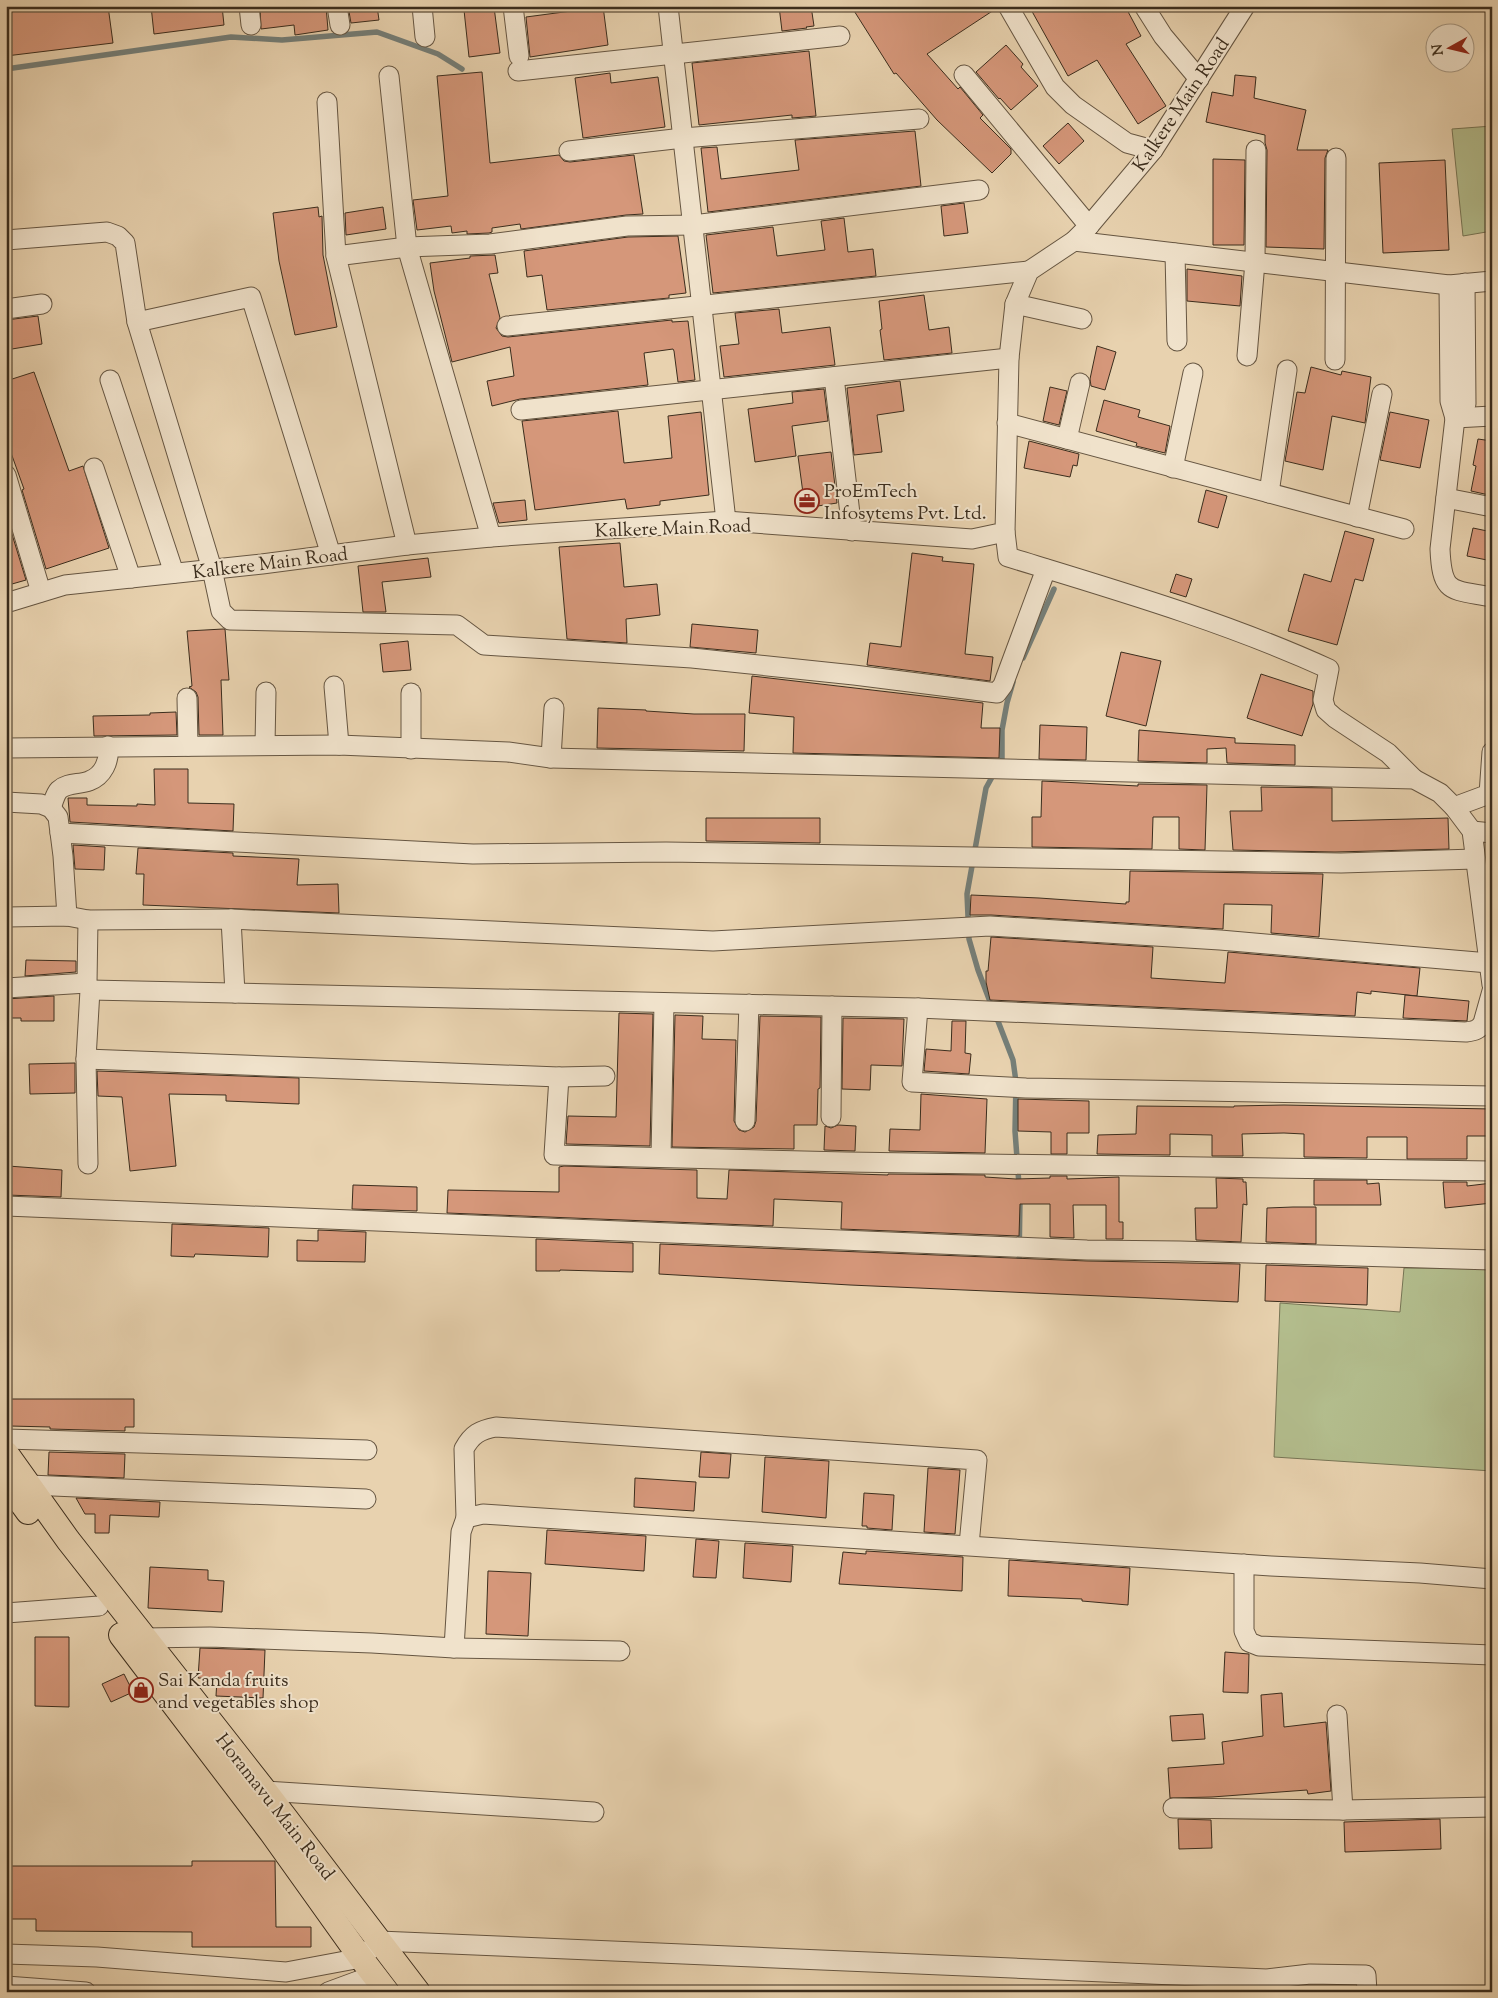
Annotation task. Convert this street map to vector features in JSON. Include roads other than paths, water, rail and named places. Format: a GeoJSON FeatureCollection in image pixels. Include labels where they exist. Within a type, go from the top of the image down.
{"type":"FeatureCollection","features":[{"type":"Feature","properties":{"kind":"main road","name":"Horamavu Main Road"},"geometry":{"type":"LineString","coordinates":[[6,1453],[13,1486],[98,1606],[137,1643]]}},
{"type":"Feature","properties":{"kind":"main road","name":"Horamavu Main Road"},"geometry":{"type":"LineString","coordinates":[[13,1486],[68,1540],[137,1643],[256,1796],[380,1941],[418,1992]]}},
{"type":"Feature","properties":{"kind":"main road","name":"Horamavu Main Road"},"geometry":{"type":"LineString","coordinates":[[256,1796],[374,1975]]}},
{"type":"Feature","properties":{"kind":"street"},"geometry":{"type":"LineString","coordinates":[[249,6],[251,25]]}},
{"type":"Feature","properties":{"kind":"street"},"geometry":{"type":"LineString","coordinates":[[338,6],[340,25]]}},
{"type":"Feature","properties":{"kind":"street"},"geometry":{"type":"LineString","coordinates":[[422,6],[425,38]]}},
{"type":"Feature","properties":{"kind":"street"},"geometry":{"type":"LineString","coordinates":[[513,6],[518,63],[673,54],[840,36]]}},
{"type":"Feature","properties":{"kind":"street"},"geometry":{"type":"LineString","coordinates":[[668,6],[726,521]]}},
{"type":"Feature","properties":{"kind":"street"},"geometry":{"type":"LineString","coordinates":[[1008,6],[1056,88],[1073,105],[1127,143],[1153,150]]}},
{"type":"Feature","properties":{"kind":"street"},"geometry":{"type":"LineString","coordinates":[[1144,6],[1163,36],[1199,79]]}},
{"type":"Feature","properties":{"kind":"street","name":"Kalkere Main Road"},"geometry":{"type":"LineString","coordinates":[[1029,271],[1074,241],[1153,150],[1245,6]]}},
{"type":"Feature","properties":{"kind":"street"},"geometry":{"type":"LineString","coordinates":[[964,75],[1089,226]]}},
{"type":"Feature","properties":{"kind":"street"},"geometry":{"type":"LineString","coordinates":[[389,76],[407,247],[491,536]]}},
{"type":"Feature","properties":{"kind":"street"},"geometry":{"type":"LineString","coordinates":[[327,102],[336,256],[407,544]]}},
{"type":"Feature","properties":{"kind":"street"},"geometry":{"type":"LineString","coordinates":[[569,151],[683,138],[919,119]]}},
{"type":"Feature","properties":{"kind":"street"},"geometry":{"type":"LineString","coordinates":[[1246,356],[1255,262],[1256,150]]}},
{"type":"Feature","properties":{"kind":"street"},"geometry":{"type":"LineString","coordinates":[[1335,360],[1337,272],[1336,158]]}},
{"type":"Feature","properties":{"kind":"street"},"geometry":{"type":"LineString","coordinates":[[336,256],[407,247],[490,244],[628,226],[693,225],[979,190]]}},
{"type":"Feature","properties":{"kind":"street"},"geometry":{"type":"LineString","coordinates":[[6,240],[101,232],[118,236],[125,243],[137,322],[212,569],[221,611],[230,620],[457,625],[484,645],[692,658],[854,675],[998,693],[1003,685],[1046,569]]}},
{"type":"Feature","properties":{"kind":"street"},"geometry":{"type":"LineString","coordinates":[[1074,241],[1457,284],[1492,281]]}},
{"type":"Feature","properties":{"kind":"street"},"geometry":{"type":"LineString","coordinates":[[1175,253],[1177,342]]}},
{"type":"Feature","properties":{"kind":"street"},"geometry":{"type":"LineString","coordinates":[[507,326],[702,307],[1029,271],[1015,304],[1009,358],[1005,532],[1008,557],[1158,604],[1277,645],[1329,669],[1323,700],[1326,710],[1388,753],[1414,780],[1440,793],[1454,807],[1472,831],[1475,859],[1488,914],[1489,963],[1492,985]]}},
{"type":"Feature","properties":{"kind":"street"},"geometry":{"type":"LineString","coordinates":[[1457,284],[1466,404],[1455,418],[1440,549],[1441,568],[1444,582],[1454,590],[1492,597]]}},
{"type":"Feature","properties":{"kind":"street"},"geometry":{"type":"LineString","coordinates":[[137,322],[251,297],[331,555]]}},
{"type":"Feature","properties":{"kind":"street"},"geometry":{"type":"LineString","coordinates":[[6,309],[42,304]]}},
{"type":"Feature","properties":{"kind":"street"},"geometry":{"type":"LineString","coordinates":[[1015,304],[1082,319]]}},
{"type":"Feature","properties":{"kind":"street"},"geometry":{"type":"LineString","coordinates":[[521,410],[1009,358]]}},
{"type":"Feature","properties":{"kind":"street"},"geometry":{"type":"LineString","coordinates":[[1269,493],[1287,370]]}},
{"type":"Feature","properties":{"kind":"street"},"geometry":{"type":"LineString","coordinates":[[1173,468],[1193,373]]}},
{"type":"Feature","properties":{"kind":"street"},"geometry":{"type":"LineString","coordinates":[[834,378],[852,531]]}},
{"type":"Feature","properties":{"kind":"street"},"geometry":{"type":"LineString","coordinates":[[110,380],[174,573]]}},
{"type":"Feature","properties":{"kind":"street"},"geometry":{"type":"LineString","coordinates":[[1067,439],[1080,383]]}},
{"type":"Feature","properties":{"kind":"street"},"geometry":{"type":"LineString","coordinates":[[1357,517],[1382,394]]}},
{"type":"Feature","properties":{"kind":"street"},"geometry":{"type":"LineString","coordinates":[[1455,418],[1492,416]]}},
{"type":"Feature","properties":{"kind":"street"},"geometry":{"type":"LineString","coordinates":[[1007,423],[1404,529]]}},
{"type":"Feature","properties":{"kind":"street"},"geometry":{"type":"LineString","coordinates":[[94,468],[131,578]]}},
{"type":"Feature","properties":{"kind":"street"},"geometry":{"type":"LineString","coordinates":[[6,475],[41,592]]}},
{"type":"Feature","properties":{"kind":"street"},"geometry":{"type":"LineString","coordinates":[[1446,498],[1492,507]]}},
{"type":"Feature","properties":{"kind":"street","name":"Kalkere Main Road"},"geometry":{"type":"LineString","coordinates":[[6,603],[65,585],[331,555],[407,544],[491,536],[726,521],[972,538],[1005,532]]}},
{"type":"Feature","properties":{"kind":"street"},"geometry":{"type":"LineString","coordinates":[[334,686],[339,745]]}},
{"type":"Feature","properties":{"kind":"street"},"geometry":{"type":"LineString","coordinates":[[265,744],[266,692]]}},
{"type":"Feature","properties":{"kind":"street"},"geometry":{"type":"LineString","coordinates":[[411,692],[411,749]]}},
{"type":"Feature","properties":{"kind":"street"},"geometry":{"type":"LineString","coordinates":[[187,698],[188,746]]}},
{"type":"Feature","properties":{"kind":"street"},"geometry":{"type":"LineString","coordinates":[[551,758],[554,708]]}},
{"type":"Feature","properties":{"kind":"street"},"geometry":{"type":"LineString","coordinates":[[6,748],[265,744],[339,745],[508,752],[551,758],[1414,780]]}},
{"type":"Feature","properties":{"kind":"street"},"geometry":{"type":"LineString","coordinates":[[51,808],[58,790],[70,784],[88,782],[99,775],[106,766],[108,746]]}},
{"type":"Feature","properties":{"kind":"street"},"geometry":{"type":"LineString","coordinates":[[1454,807],[1489,794],[1492,752]]}},
{"type":"Feature","properties":{"kind":"street"},"geometry":{"type":"LineString","coordinates":[[6,802],[42,804],[51,808],[58,817],[67,916]]}},
{"type":"Feature","properties":{"kind":"street"},"geometry":{"type":"LineString","coordinates":[[1472,831],[1492,833]]}},
{"type":"Feature","properties":{"kind":"street"},"geometry":{"type":"LineString","coordinates":[[60,833],[472,854],[666,852],[1341,863],[1475,859]]}},
{"type":"Feature","properties":{"kind":"street"},"geometry":{"type":"LineString","coordinates":[[6,917],[67,916],[88,920],[231,919],[714,942],[990,926],[1220,940],[1489,963]]}},
{"type":"Feature","properties":{"kind":"street"},"geometry":{"type":"LineString","coordinates":[[231,919],[235,993]]}},
{"type":"Feature","properties":{"kind":"street"},"geometry":{"type":"LineString","coordinates":[[88,920],[86,1059],[88,1164]]}},
{"type":"Feature","properties":{"kind":"street"},"geometry":{"type":"LineString","coordinates":[[6,988],[88,987],[235,993],[918,1008],[1466,1032],[1480,1028],[1492,991]]}},
{"type":"Feature","properties":{"kind":"street"},"geometry":{"type":"LineString","coordinates":[[661,1157],[664,1003]]}},
{"type":"Feature","properties":{"kind":"street"},"geometry":{"type":"LineString","coordinates":[[745,1121],[749,1004]]}},
{"type":"Feature","properties":{"kind":"street"},"geometry":{"type":"LineString","coordinates":[[831,1117],[832,1006]]}},
{"type":"Feature","properties":{"kind":"street"},"geometry":{"type":"LineString","coordinates":[[918,1008],[912,1082],[1035,1088],[1492,1096]]}},
{"type":"Feature","properties":{"kind":"street"},"geometry":{"type":"LineString","coordinates":[[86,1059],[558,1077],[605,1076]]}},
{"type":"Feature","properties":{"kind":"street"},"geometry":{"type":"LineString","coordinates":[[558,1077],[554,1155],[1492,1171]]}},
{"type":"Feature","properties":{"kind":"street"},"geometry":{"type":"LineString","coordinates":[[6,1206],[1087,1250],[1189,1251],[1492,1260]]}},
{"type":"Feature","properties":{"kind":"street"},"geometry":{"type":"LineString","coordinates":[[454,1648],[461,1532],[466,1518],[464,1449],[470,1439],[480,1430],[496,1428],[977,1460],[969,1545]]}},
{"type":"Feature","properties":{"kind":"street"},"geometry":{"type":"LineString","coordinates":[[6,1439],[367,1450]]}},
{"type":"Feature","properties":{"kind":"street"},"geometry":{"type":"LineString","coordinates":[[13,1486],[366,1499]]}},
{"type":"Feature","properties":{"kind":"street"},"geometry":{"type":"LineString","coordinates":[[466,1518],[483,1514],[1244,1564],[1492,1578]]}},
{"type":"Feature","properties":{"kind":"street"},"geometry":{"type":"LineString","coordinates":[[1244,1564],[1244,1631],[1249,1642],[1258,1646],[1492,1655]]}},
{"type":"Feature","properties":{"kind":"street"},"geometry":{"type":"LineString","coordinates":[[6,1613],[98,1606]]}},
{"type":"Feature","properties":{"kind":"street"},"geometry":{"type":"LineString","coordinates":[[137,1643],[210,1637],[454,1648],[620,1651]]}},
{"type":"Feature","properties":{"kind":"street"},"geometry":{"type":"LineString","coordinates":[[1337,1715],[1343,1810]]}},
{"type":"Feature","properties":{"kind":"street"},"geometry":{"type":"LineString","coordinates":[[256,1796],[594,1812]]}},
{"type":"Feature","properties":{"kind":"street"},"geometry":{"type":"LineString","coordinates":[[1172,1808],[1343,1810],[1492,1807]]}},
{"type":"Feature","properties":{"kind":"street"},"geometry":{"type":"LineString","coordinates":[[374,1975],[380,1941],[1267,1979],[1310,1974],[1366,1975],[1367,1992]]}},
{"type":"Feature","properties":{"kind":"street"},"geometry":{"type":"LineString","coordinates":[[6,1954],[97,1958],[286,1972],[374,1975]]}},
{"type":"Feature","properties":{"kind":"street"},"geometry":{"type":"LineString","coordinates":[[328,1992],[374,1975]]}},
{"type":"Feature","properties":{"kind":"street"},"geometry":{"type":"LineString","coordinates":[[6,1986],[86,1992]]}},
{"type":"Feature","properties":{"kind":"waterway"},"geometry":{"type":"LineString","coordinates":[[6,69],[231,37],[282,40],[377,32],[438,54],[462,69]]}},
{"type":"Feature","properties":{"kind":"waterway"},"geometry":{"type":"LineString","coordinates":[[1023,658],[1054,589]]}},
{"type":"Feature","properties":{"kind":"waterway"},"geometry":{"type":"LineString","coordinates":[[992,1007],[969,939],[967,894],[986,788],[1002,759],[1002,730],[1013,682]]}},
{"type":"Feature","properties":{"kind":"waterway"},"geometry":{"type":"LineString","coordinates":[[996,1016],[1013,1060],[1016,1082],[1015,1131],[1019,1185]]}},
{"type":"Feature","properties":{"kind":"waterway"},"geometry":{"type":"LineString","coordinates":[[1019,1265],[1020,1199]]}},
{"type":"Feature","properties":{"kind":"place","name":"ProEmTech Infosytems Pvt. Ltd."},"geometry":{"type":"Point","coordinates":[807,501]}},
{"type":"Feature","properties":{"kind":"place","name":"Sai Kanda fruits and vegetables shop"},"geometry":{"type":"Point","coordinates":[141,1690]}}]}
